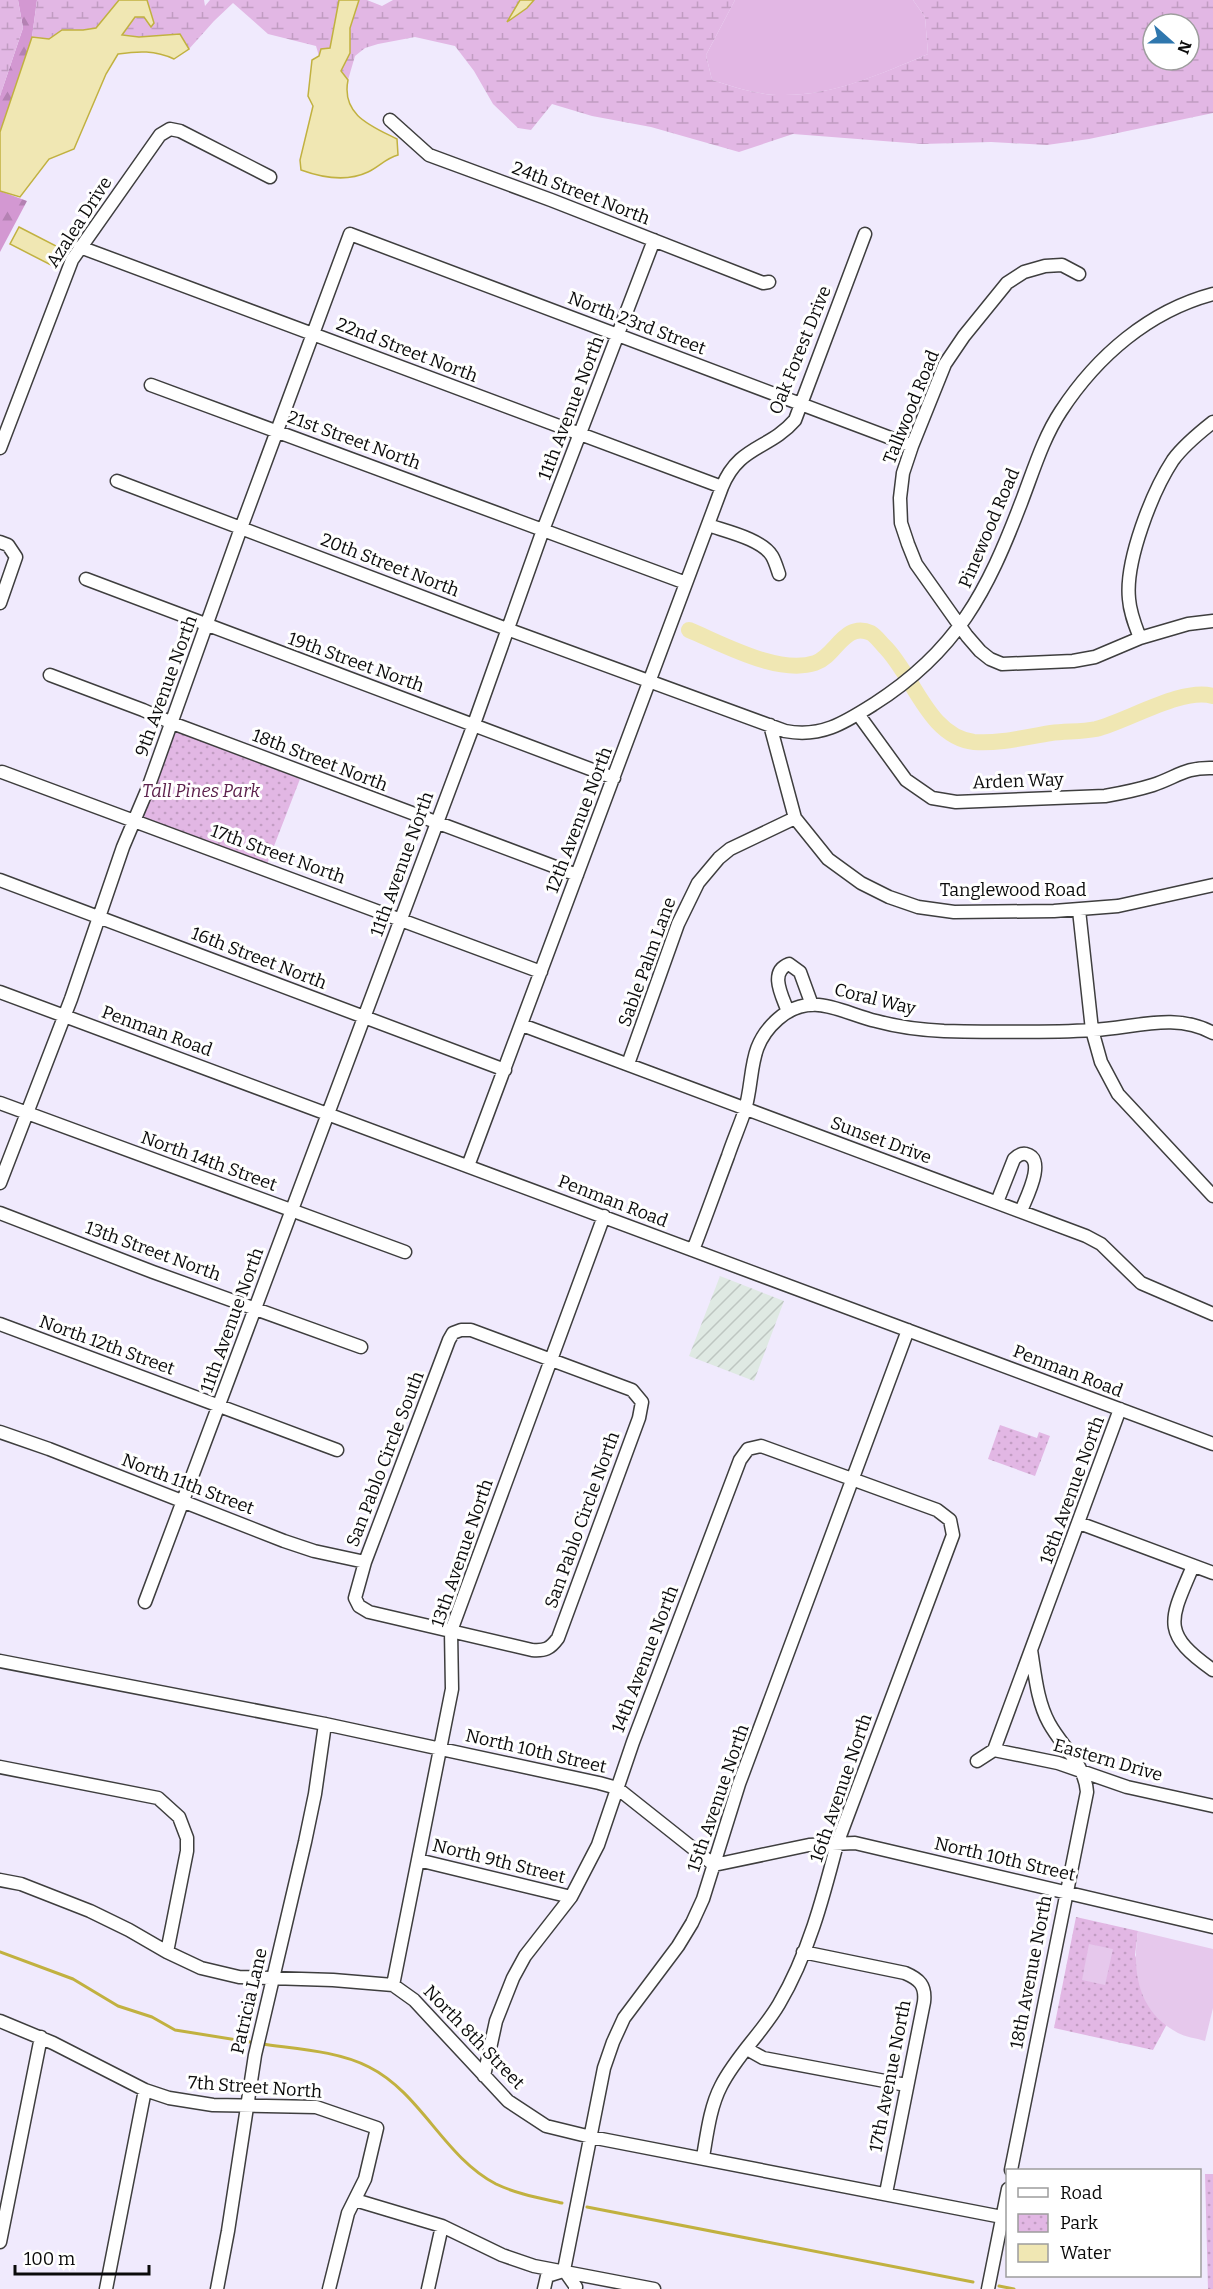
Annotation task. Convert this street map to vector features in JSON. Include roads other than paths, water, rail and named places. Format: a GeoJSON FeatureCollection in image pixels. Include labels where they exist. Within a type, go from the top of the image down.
{"type":"FeatureCollection","features":[{"type":"Feature","properties":{"kind":"street","name":"24th Street North"},"geometry":{"type":"LineString","coordinates":[[390,120],[429,154],[763,284],[769,282]]}},
{"type":"Feature","properties":{"kind":"street","name":"Azalea Drive"},"geometry":{"type":"LineString","coordinates":[[0,448],[64,275],[80,247],[159,135],[170,129],[180,131],[270,177]]}},
{"type":"Feature","properties":{"kind":"street","name":"9th Avenue North"},"geometry":{"type":"LineString","coordinates":[[0,1183],[64,1016],[350,234]]}},
{"type":"Feature","properties":{"kind":"street","name":"North 23rd Street"},"geometry":{"type":"LineString","coordinates":[[350,234],[912,446]]}},
{"type":"Feature","properties":{"kind":"street","name":"Oak Forest Drive"},"geometry":{"type":"LineString","coordinates":[[722,487],[734,464],[786,431],[795,420],[865,234]]}},
{"type":"Feature","properties":{"kind":"street","name":"11th Avenue North"},"geometry":{"type":"LineString","coordinates":[[145,1602],[474,724],[543,530],[654,240]]}},
{"type":"Feature","properties":{"kind":"street","name":"22nd Street North"},"geometry":{"type":"LineString","coordinates":[[80,247],[722,487]]}},
{"type":"Feature","properties":{"kind":"street","name":"Tallwood Road"},"geometry":{"type":"LineString","coordinates":[[1079,274],[1062,265],[1045,266],[1024,272],[1007,283],[975,321],[945,364],[903,473],[900,498],[901,523],[916,564],[980,651],[990,659],[1002,664],[1073,661],[1095,657],[1140,638],[1188,624],[1213,621]]}},
{"type":"Feature","properties":{"kind":"street","name":"Pinewood Road"},"geometry":{"type":"LineString","coordinates":[[650,681],[799,734],[816,733],[858,714],[910,679],[942,648],[984,590],[1045,441],[1060,412],[1087,376],[1115,346],[1151,320],[1179,306],[1213,294]]}},
{"type":"Feature","properties":{"kind":"street","name":"21st Street North"},"geometry":{"type":"LineString","coordinates":[[151,385],[686,583]]}},
{"type":"Feature","properties":{"kind":"street"},"geometry":{"type":"LineString","coordinates":[[1140,638],[1132,619],[1129,600],[1129,570],[1137,543],[1161,483],[1173,460],[1186,445],[1213,422]]}},
{"type":"Feature","properties":{"kind":"street","name":"20th Street North"},"geometry":{"type":"LineString","coordinates":[[117,481],[650,681]]}},
{"type":"Feature","properties":{"kind":"street","name":"12th Avenue North"},"geometry":{"type":"LineString","coordinates":[[468,1166],[722,487]]}},
{"type":"Feature","properties":{"kind":"street"},"geometry":{"type":"LineString","coordinates":[[708,525],[764,547],[771,555],[779,574]]}},
{"type":"Feature","properties":{"kind":"street"},"geometry":{"type":"LineString","coordinates":[[0,542],[8,545],[16,557],[0,603]]}},
{"type":"Feature","properties":{"kind":"street","name":"19th Street North"},"geometry":{"type":"LineString","coordinates":[[86,579],[614,778]]}},
{"type":"Feature","properties":{"kind":"street","name":"18th Street North"},"geometry":{"type":"LineString","coordinates":[[50,675],[578,875]]}},
{"type":"Feature","properties":{"kind":"street","name":"Arden Way"},"geometry":{"type":"LineString","coordinates":[[858,714],[906,780],[932,798],[956,802],[1106,796],[1155,784],[1195,768],[1213,768]]}},
{"type":"Feature","properties":{"kind":"street","name":"Tanglewood Road"},"geometry":{"type":"LineString","coordinates":[[770,725],[795,818],[828,859],[861,883],[918,907],[954,912],[1079,910],[1129,904],[1213,885]]}},
{"type":"Feature","properties":{"kind":"street","name":"17th Street North"},"geometry":{"type":"LineString","coordinates":[[2,772],[541,972]]}},
{"type":"Feature","properties":{"kind":"street","name":"Sable Palm Lane"},"geometry":{"type":"LineString","coordinates":[[628,1064],[678,924],[698,883],[719,858],[730,849],[795,818]]}},
{"type":"Feature","properties":{"kind":"street","name":"16th Street North"},"geometry":{"type":"LineString","coordinates":[[0,880],[505,1070]]}},
{"type":"Feature","properties":{"kind":"street"},"geometry":{"type":"LineString","coordinates":[[1079,910],[1092,1030],[1101,1062],[1118,1094],[1213,1196]]}},
{"type":"Feature","properties":{"kind":"street"},"geometry":{"type":"LineString","coordinates":[[788,1012],[777,978],[783,966],[789,964],[800,972],[812,1005]]}},
{"type":"Feature","properties":{"kind":"street","name":"Penman Road"},"geometry":{"type":"LineString","coordinates":[[0,992],[1213,1444]]}},
{"type":"Feature","properties":{"kind":"street","name":"Coral Way"},"geometry":{"type":"LineString","coordinates":[[693,1250],[745,1108],[756,1047],[767,1029],[788,1012],[812,1005],[834,1006],[874,1021],[901,1027],[942,1031],[1092,1030],[1173,1022],[1198,1026],[1213,1033]]}},
{"type":"Feature","properties":{"kind":"street","name":"Sunset Drive"},"geometry":{"type":"LineString","coordinates":[[522,1025],[1086,1236],[1101,1244],[1141,1283],[1213,1313]]}},
{"type":"Feature","properties":{"kind":"street","name":"North 14th Street"},"geometry":{"type":"LineString","coordinates":[[0,1103],[405,1252]]}},
{"type":"Feature","properties":{"kind":"street"},"geometry":{"type":"LineString","coordinates":[[997,1202],[1014,1160],[1019,1154],[1025,1154],[1032,1157],[1036,1163],[1022,1211]]}},
{"type":"Feature","properties":{"kind":"street","name":"13th Street North"},"geometry":{"type":"LineString","coordinates":[[0,1213],[153,1272],[361,1347]]}},
{"type":"Feature","properties":{"kind":"street","name":"13th Avenue North"},"geometry":{"type":"LineString","coordinates":[[393,1985],[452,1689],[451,1631],[604,1216]]}},
{"type":"Feature","properties":{"kind":"street","name":"North 12th Street"},"geometry":{"type":"LineString","coordinates":[[0,1324],[337,1450]]}},
{"type":"Feature","properties":{"kind":"street","name":"15th Avenue North"},"geometry":{"type":"LineString","coordinates":[[564,2270],[604,2068],[613,2042],[624,2018],[678,1946],[692,1923],[714,1865],[739,1784],[908,1329]]}},
{"type":"Feature","properties":{"kind":"street","name":"San Pablo Circle South"},"geometry":{"type":"LineString","coordinates":[[451,1631],[369,1612],[359,1606],[355,1598],[356,1587],[365,1562],[453,1333],[471,1330],[550,1360]]}},
{"type":"Feature","properties":{"kind":"street","name":"San Pablo Circle North"},"geometry":{"type":"LineString","coordinates":[[451,1631],[532,1650],[543,1651],[551,1647],[558,1638],[639,1418],[642,1402],[632,1390],[550,1360]]}},
{"type":"Feature","properties":{"kind":"street","name":"18th Avenue North"},"geometry":{"type":"LineString","coordinates":[[994,1750],[1120,1409]]}},
{"type":"Feature","properties":{"kind":"street","name":"North 11th Street"},"geometry":{"type":"LineString","coordinates":[[0,1432],[304,1547],[365,1562]]}},
{"type":"Feature","properties":{"kind":"street","name":"14th Avenue North"},"geometry":{"type":"LineString","coordinates":[[484,2076],[496,2021],[513,1978],[525,1956],[571,1897],[598,1845],[617,1788],[740,1460],[748,1449],[761,1446],[852,1479]]}},
{"type":"Feature","properties":{"kind":"street","name":"16th Avenue North"},"geometry":{"type":"LineString","coordinates":[[703,2157],[719,2089],[779,2004],[803,1952],[824,1894],[837,1844],[953,1535],[950,1520],[945,1515],[852,1479]]}},
{"type":"Feature","properties":{"kind":"street"},"geometry":{"type":"LineString","coordinates":[[1079,1523],[1213,1573]]}},
{"type":"Feature","properties":{"kind":"street"},"geometry":{"type":"LineString","coordinates":[[1193,1566],[1175,1612],[1174,1625],[1182,1646],[1213,1670]]}},
{"type":"Feature","properties":{"kind":"street","name":"18th Avenue North"},"geometry":{"type":"LineString","coordinates":[[1011,2169],[1065,1892],[1087,1792],[1083,1771],[1048,1722],[1036,1681],[1031,1650]]}},
{"type":"Feature","properties":{"kind":"street","name":"North 10th Street"},"geometry":{"type":"LineString","coordinates":[[0,1661],[325,1724],[617,1788],[714,1865],[808,1845],[855,1843],[1213,1927]]}},
{"type":"Feature","properties":{"kind":"street","name":"Patricia Lane"},"geometry":{"type":"LineString","coordinates":[[217,2289],[228,2231],[246,2105],[309,1822],[325,1724]]}},
{"type":"Feature","properties":{"kind":"street"},"geometry":{"type":"LineString","coordinates":[[976,1761],[994,1750]]}},
{"type":"Feature","properties":{"kind":"street","name":"Eastern Drive"},"geometry":{"type":"LineString","coordinates":[[994,1750],[1083,1771],[1127,1787],[1213,1806]]}},
{"type":"Feature","properties":{"kind":"street"},"geometry":{"type":"LineString","coordinates":[[0,1767],[159,1798],[179,1817],[183,1826],[187,1851],[167,1952]]}},
{"type":"Feature","properties":{"kind":"street","name":"North 9th Street"},"geometry":{"type":"LineString","coordinates":[[418,1860],[571,1897]]}},
{"type":"Feature","properties":{"kind":"street"},"geometry":{"type":"LineString","coordinates":[[0,1880],[21,1884],[73,1904],[201,1968],[238,1977],[393,1985]]}},
{"type":"Feature","properties":{"kind":"street","name":"17th Avenue North"},"geometry":{"type":"LineString","coordinates":[[803,1952],[905,1973],[917,1978],[923,1985],[924,2002],[886,2193]]}},
{"type":"Feature","properties":{"kind":"street","name":"North 8th Street"},"geometry":{"type":"LineString","coordinates":[[393,1985],[414,2000],[508,2101],[546,2126],[591,2137],[1002,2217]]}},
{"type":"Feature","properties":{"kind":"street","name":"7th Street North"},"geometry":{"type":"LineString","coordinates":[[0,2021],[41,2037],[145,2090],[192,2102],[316,2107],[376,2128],[365,2179],[356,2200]]}},
{"type":"Feature","properties":{"kind":"street"},"geometry":{"type":"LineString","coordinates":[[0,2242],[41,2037]]}},
{"type":"Feature","properties":{"kind":"street"},"geometry":{"type":"LineString","coordinates":[[747,2049],[763,2058],[906,2085]]}},
{"type":"Feature","properties":{"kind":"street"},"geometry":{"type":"LineString","coordinates":[[106,2289],[145,2090]]}},
{"type":"Feature","properties":{"kind":"street"},"geometry":{"type":"LineString","coordinates":[[988,2289],[1006,2198]]}},
{"type":"Feature","properties":{"kind":"street"},"geometry":{"type":"LineString","coordinates":[[329,2289],[348,2212],[356,2200],[442,2226],[515,2260],[534,2266],[654,2289]]}},
{"type":"Feature","properties":{"kind":"street"},"geometry":{"type":"LineString","coordinates":[[428,2289],[442,2226]]}},
{"type":"Feature","properties":{"kind":"street"},"geometry":{"type":"LineString","coordinates":[[544,2289],[547,2276],[564,2270]]}},
{"type":"Feature","properties":{"kind":"street"},"geometry":{"type":"LineString","coordinates":[[564,2270],[576,2287],[575,2289]]}},
{"type":"Feature","properties":{"kind":"water"},"geometry":{"type":"Polygon","coordinates":[[[119,0],[147,0],[154,23],[151,27],[144,17],[135,17],[122,35],[139,37],[180,34],[189,49],[174,59],[146,52],[118,54],[106,74],[74,149],[49,159],[20,197],[0,191],[0,132],[32,37],[49,39],[62,30],[96,28],[119,0]]]}},
{"type":"Feature","properties":{"kind":"water"},"geometry":{"type":"Polygon","coordinates":[[[339,0],[359,0],[350,28],[350,53],[341,71],[348,80],[349,102],[360,118],[397,139],[398,155],[368,172],[343,178],[326,177],[301,170],[300,160],[313,106],[308,96],[312,60],[319,56],[321,49],[330,48],[339,0]]]}},
{"type":"Feature","properties":{"kind":"water"},"geometry":{"type":"Polygon","coordinates":[[[520,0],[534,0],[507,22],[520,0]]]}},
{"type":"Feature","properties":{"kind":"water"},"geometry":{"type":"Polygon","coordinates":[[[19,227],[60,248],[51,265],[10,244],[19,227]]]}},
{"type":"Feature","properties":{"kind":"waterway"},"geometry":{"type":"LineString","coordinates":[[689,630],[768,662],[800,666],[822,659],[847,635],[862,631],[871,633],[894,658],[933,717],[958,738],[974,742],[1003,741],[1096,729],[1171,700],[1186,696],[1213,696]]}},
{"type":"Feature","properties":{"kind":"waterway"},"geometry":{"type":"LineString","coordinates":[[0,1952],[73,1979],[118,2006],[152,2017],[175,2030],[256,2043]]}},
{"type":"Feature","properties":{"kind":"waterway"},"geometry":{"type":"LineString","coordinates":[[262,2044],[331,2054],[369,2067],[387,2078],[403,2092],[447,2142],[478,2172],[496,2184],[512,2190],[562,2203]]}},
{"type":"Feature","properties":{"kind":"waterway"},"geometry":{"type":"LineString","coordinates":[[587,2207],[973,2282]]}},
{"type":"Feature","properties":{"kind":"waterway"},"geometry":{"type":"LineString","coordinates":[[999,2286],[1014,2289]]}},
{"type":"Feature","properties":{"kind":"park label","name":"Tall Pines Park"},"geometry":{"type":"Point","coordinates":[201,791]}}]}
